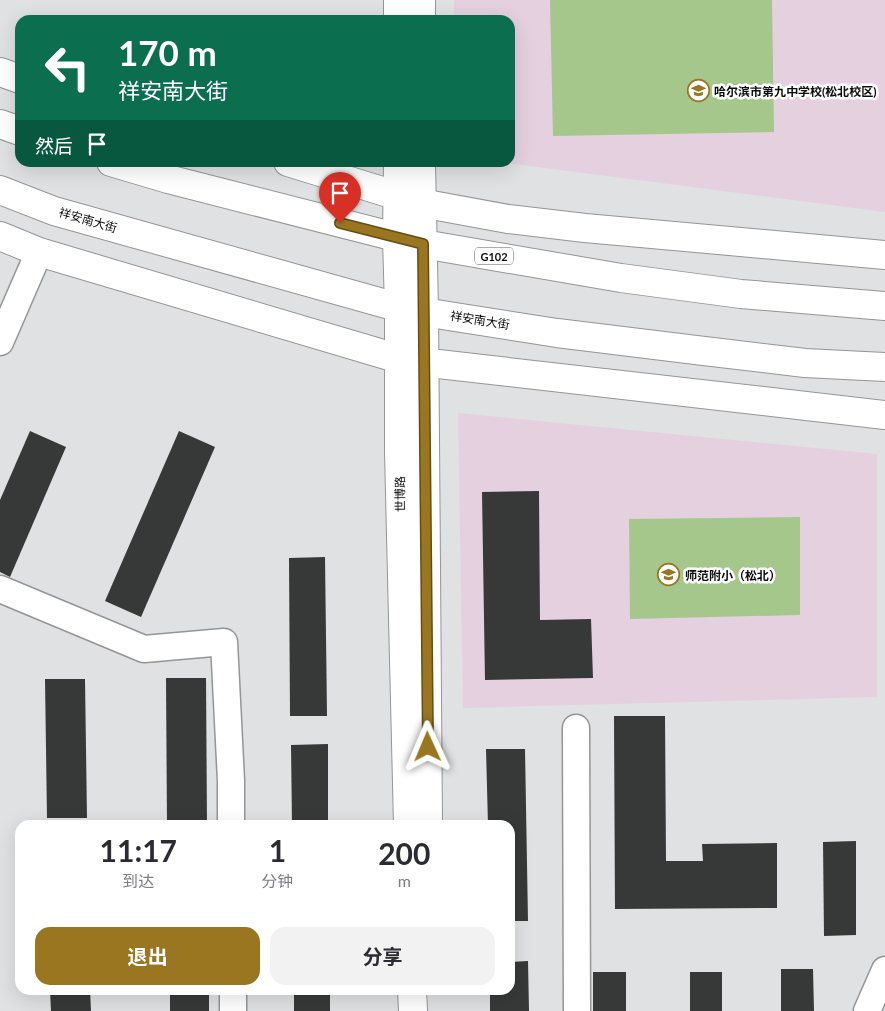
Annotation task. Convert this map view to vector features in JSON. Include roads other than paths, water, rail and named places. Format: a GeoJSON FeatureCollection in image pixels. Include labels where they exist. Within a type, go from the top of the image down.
{"type":"FeatureCollection","features":[{"type":"Feature","properties":{"kind":"main road"},"geometry":{"type":"LineString","coordinates":[[398,0],[398,15]]}},
{"type":"Feature","properties":{"kind":"main road"},"geometry":{"type":"LineString","coordinates":[[421,0],[421,15]]}},
{"type":"Feature","properties":{"kind":"main road"},"geometry":{"type":"LineString","coordinates":[[0,72],[15,77]]}},
{"type":"Feature","properties":{"kind":"main road"},"geometry":{"type":"LineString","coordinates":[[0,124],[15,129]]}},
{"type":"Feature","properties":{"kind":"main road","name":"G102"},"geometry":{"type":"LineString","coordinates":[[128,167],[423,244],[658,283],[741,294],[885,306]]}},
{"type":"Feature","properties":{"kind":"main road"},"geometry":{"type":"LineString","coordinates":[[304,167],[410,199],[508,219],[585,228],[885,255]]}},
{"type":"Feature","properties":{"kind":"main road","name":"世博路"},"geometry":{"type":"LineString","coordinates":[[400,167],[423,244],[411,309],[411,361],[428,820]]}},
{"type":"Feature","properties":{"kind":"main road","name":"世博路"},"geometry":{"type":"LineString","coordinates":[[411,309],[397,238],[420,167]]}},
{"type":"Feature","properties":{"kind":"main road","name":"祥安南大街"},"geometry":{"type":"LineString","coordinates":[[0,190],[54,211],[411,309],[557,332],[768,359],[885,367]]}},
{"type":"Feature","properties":{"kind":"main road"},"geometry":{"type":"LineString","coordinates":[[0,236],[39,252],[411,361],[885,415]]}},
{"type":"Feature","properties":{"kind":"main road","name":"世博路"},"geometry":{"type":"LineString","coordinates":[[408,820],[399,452],[411,361]]}},
{"type":"Feature","properties":{"kind":"main road"},"geometry":{"type":"LineString","coordinates":[[412,995],[413,1011]]}},
{"type":"Feature","properties":{"kind":"main road"},"geometry":{"type":"LineString","coordinates":[[430,995],[430,1011]]}},
{"type":"Feature","properties":{"kind":"street"},"geometry":{"type":"LineString","coordinates":[[0,342],[39,252]]}},
{"type":"Feature","properties":{"kind":"street"},"geometry":{"type":"LineString","coordinates":[[0,589],[144,649],[224,642],[231,781],[231,820]]}},
{"type":"Feature","properties":{"kind":"street"},"geometry":{"type":"LineString","coordinates":[[576,728],[577,1011]]}},
{"type":"Feature","properties":{"kind":"street"},"geometry":{"type":"LineString","coordinates":[[867,1011],[885,970]]}},
{"type":"Feature","properties":{"kind":"street"},"geometry":{"type":"LineString","coordinates":[[233,995],[233,1011]]}},
{"type":"Feature","properties":{"kind":"place","name":"哈尔滨市第九中学校(松北校区)"},"geometry":{"type":"Point","coordinates":[698,91]}},
{"type":"Feature","properties":{"kind":"place","name":"师范附小（松北）"},"geometry":{"type":"Point","coordinates":[669,575]}}]}
